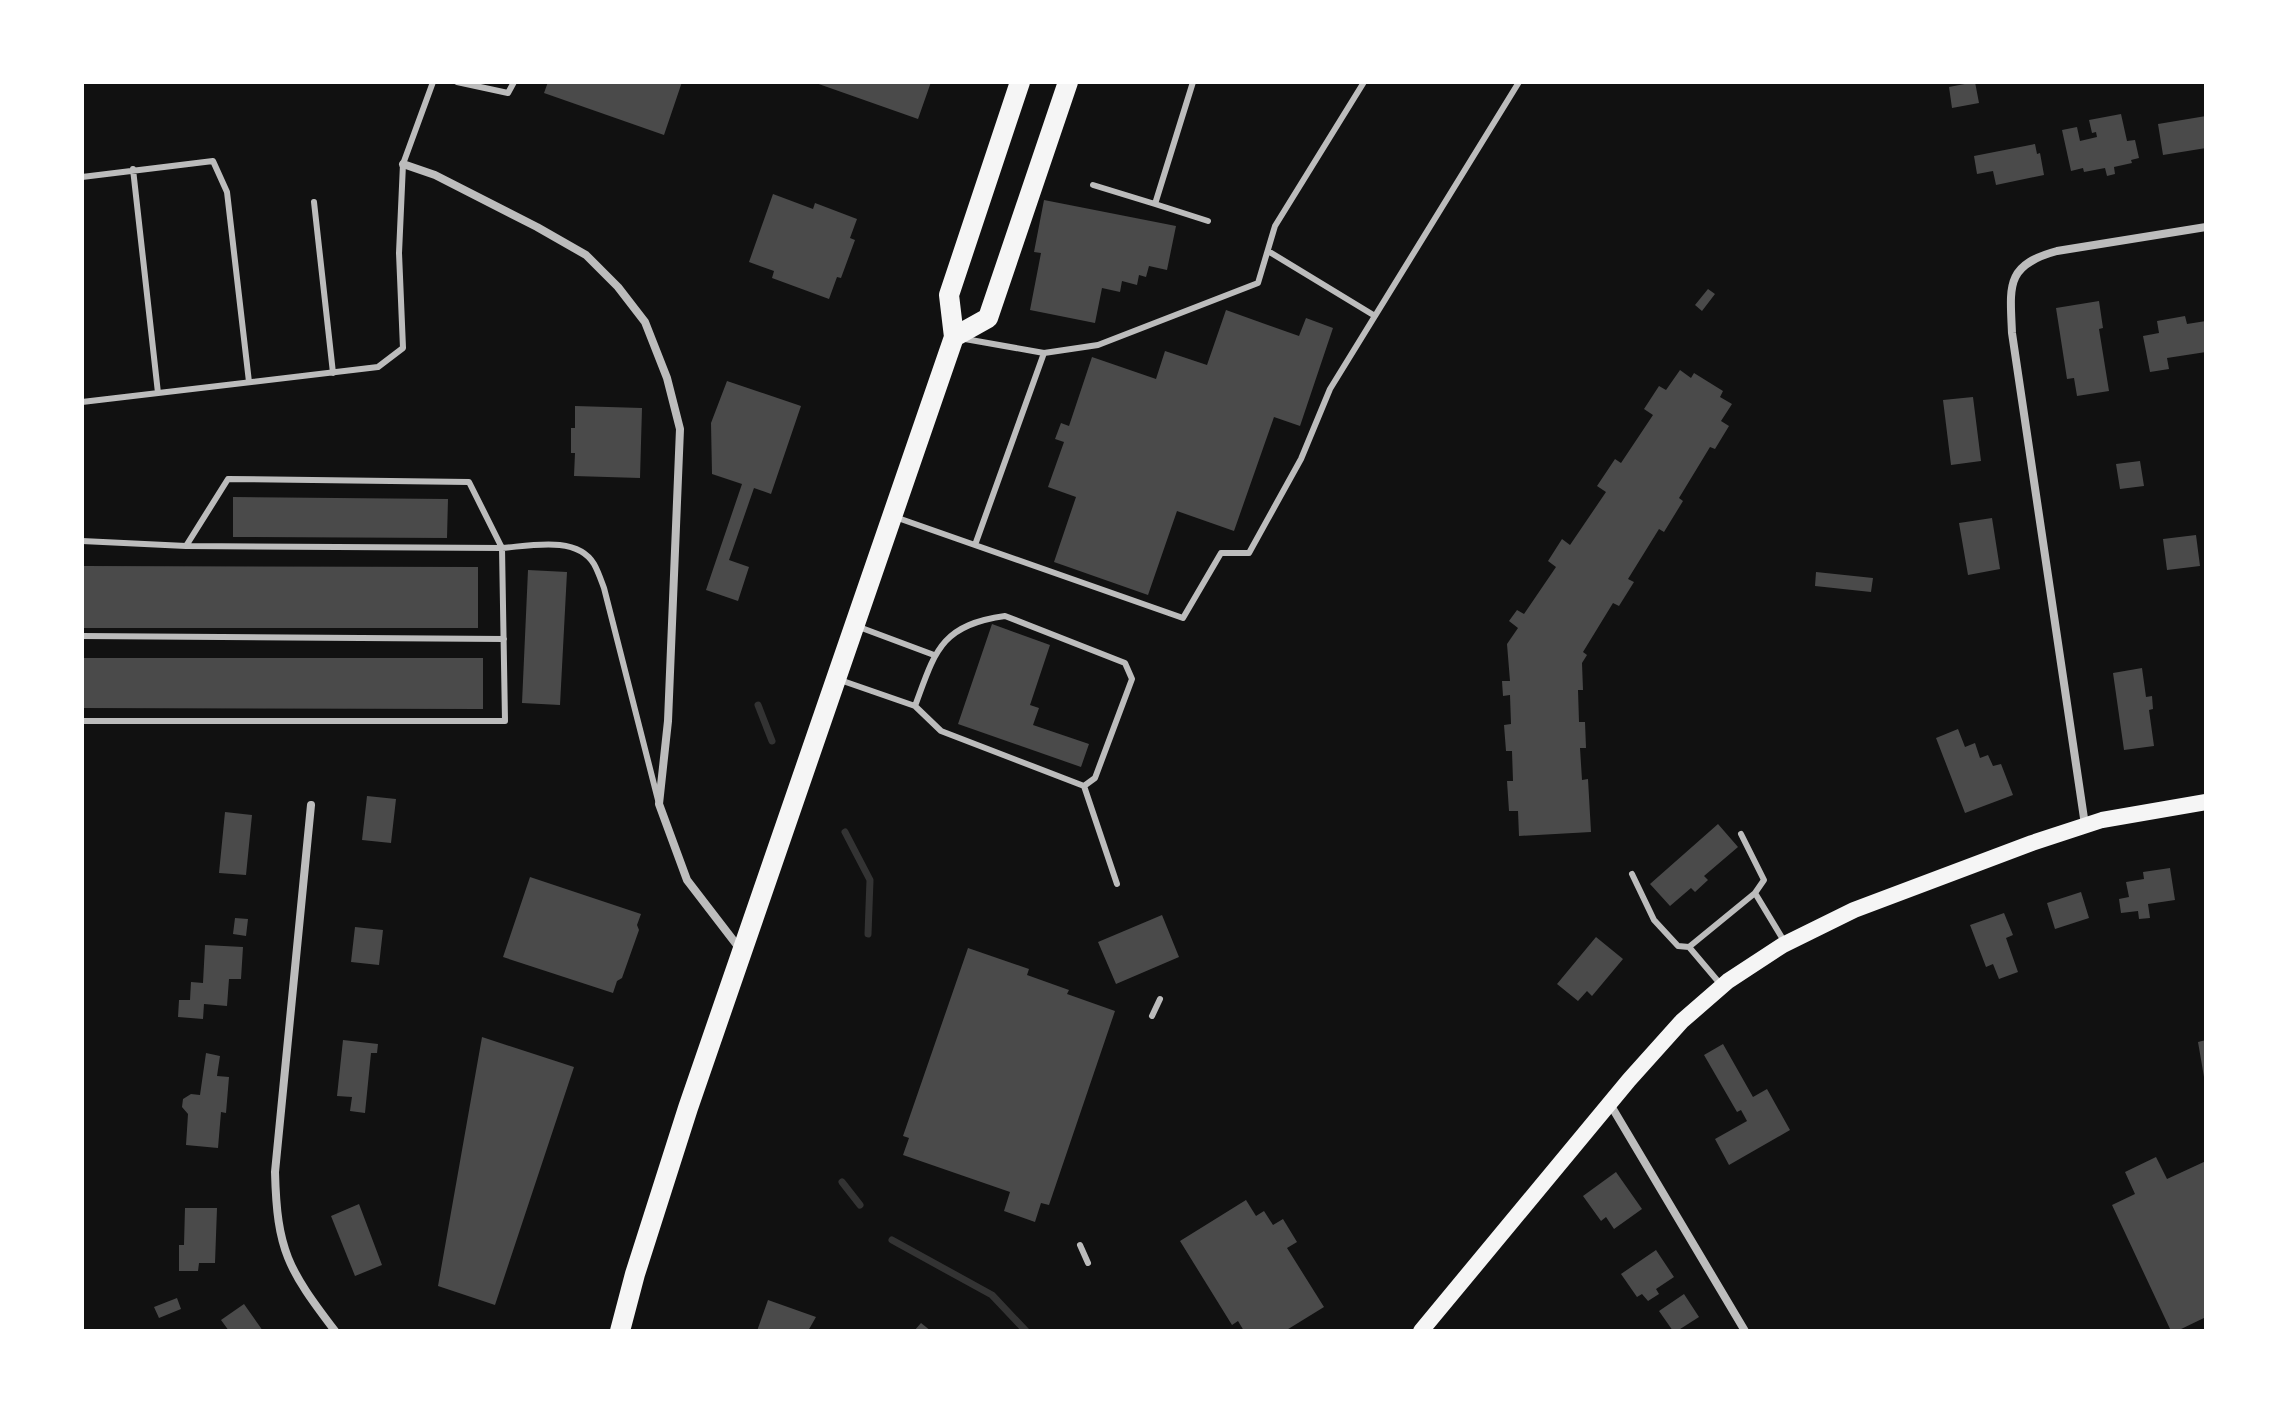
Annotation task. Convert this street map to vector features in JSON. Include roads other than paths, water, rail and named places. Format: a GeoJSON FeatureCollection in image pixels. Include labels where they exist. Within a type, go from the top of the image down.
{"type":"FeatureCollection","features":[{"type":"Feature","properties":{"kind":"highway"},"geometry":{"type":"LineString","coordinates":[[620,1331],[661,1190],[954,337],[949,295],[1020,82]]}},
{"type":"Feature","properties":{"kind":"highway"},"geometry":{"type":"LineString","coordinates":[[954,337],[988,318],[1068,82]]}},
{"type":"Feature","properties":{"kind":"main road"},"geometry":{"type":"LineString","coordinates":[[1421,1331],[1682,1021],[1722,986],[1786,944],[1854,910],[2085,825],[2206,802]]}},
{"type":"Feature","properties":{"kind":"street"},"geometry":{"type":"LineString","coordinates":[[403,164],[435,175],[586,255],[618,287],[645,322],[667,378],[680,429],[668,721],[659,804],[687,880],[743,953]]}},
{"type":"Feature","properties":{"kind":"street"},"geometry":{"type":"LineString","coordinates":[[2085,825],[2012,333],[2010,287],[2018,269],[2035,257],[2206,227]]}},
{"type":"Feature","properties":{"kind":"street"},"geometry":{"type":"LineString","coordinates":[[311,805],[275,1172],[276,1208],[280,1237],[290,1266],[335,1331]]}},
{"type":"Feature","properties":{"kind":"street"},"geometry":{"type":"LineString","coordinates":[[1610,1104],[1745,1331]]}},
{"type":"Feature","properties":{"kind":"lane"},"geometry":{"type":"LineString","coordinates":[[82,402],[378,367],[403,348],[399,253],[403,164],[433,82]]}},
{"type":"Feature","properties":{"kind":"lane"},"geometry":{"type":"LineString","coordinates":[[457,82],[508,93],[514,82]]}},
{"type":"Feature","properties":{"kind":"lane"},"geometry":{"type":"LineString","coordinates":[[1155,204],[1193,82]]}},
{"type":"Feature","properties":{"kind":"lane"},"geometry":{"type":"LineString","coordinates":[[954,337],[1044,353],[1098,345],[1258,283],[1275,226],[1364,82]]}},
{"type":"Feature","properties":{"kind":"lane"},"geometry":{"type":"LineString","coordinates":[[892,516],[1183,618],[1221,553],[1249,553],[1301,459],[1330,389],[1519,82]]}},
{"type":"Feature","properties":{"kind":"lane"},"geometry":{"type":"LineString","coordinates":[[82,177],[213,161],[227,192],[249,382]]}},
{"type":"Feature","properties":{"kind":"lane"},"geometry":{"type":"LineString","coordinates":[[133,169],[158,393]]}},
{"type":"Feature","properties":{"kind":"lane"},"geometry":{"type":"LineString","coordinates":[[1093,185],[1208,221]]}},
{"type":"Feature","properties":{"kind":"lane"},"geometry":{"type":"LineString","coordinates":[[314,202],[333,373]]}},
{"type":"Feature","properties":{"kind":"lane"},"geometry":{"type":"LineString","coordinates":[[1268,251],[1375,316]]}},
{"type":"Feature","properties":{"kind":"lane"},"geometry":{"type":"LineString","coordinates":[[975,545],[1044,353]]}},
{"type":"Feature","properties":{"kind":"lane"},"geometry":{"type":"LineString","coordinates":[[82,721],[505,721],[502,548],[469,482],[228,479],[186,546]]}},
{"type":"Feature","properties":{"kind":"lane"},"geometry":{"type":"LineString","coordinates":[[82,541],[186,546],[502,548],[550,545],[575,548],[593,561],[604,588],[659,804]]}},
{"type":"Feature","properties":{"kind":"lane"},"geometry":{"type":"LineString","coordinates":[[915,706],[934,655],[949,635],[987,619],[1005,616],[1125,663],[1132,679],[1095,778],[1084,786]]}},
{"type":"Feature","properties":{"kind":"lane"},"geometry":{"type":"LineString","coordinates":[[855,626],[934,655]]}},
{"type":"Feature","properties":{"kind":"lane"},"geometry":{"type":"LineString","coordinates":[[82,636],[504,639]]}},
{"type":"Feature","properties":{"kind":"lane"},"geometry":{"type":"LineString","coordinates":[[836,679],[915,706],[941,731],[1084,786]]}},
{"type":"Feature","properties":{"kind":"lane"},"geometry":{"type":"LineString","coordinates":[[1084,786],[1117,884]]}},
{"type":"Feature","properties":{"kind":"lane"},"geometry":{"type":"LineString","coordinates":[[1632,874],[1654,920],[1678,946],[1689,947],[1755,893],[1764,880],[1741,834]]}},
{"type":"Feature","properties":{"kind":"lane"},"geometry":{"type":"LineString","coordinates":[[1755,893],[1786,944]]}},
{"type":"Feature","properties":{"kind":"lane"},"geometry":{"type":"LineString","coordinates":[[1689,947],[1722,986]]}},
{"type":"Feature","properties":{"kind":"lane"},"geometry":{"type":"LineString","coordinates":[[1152,1016],[1160,999]]}},
{"type":"Feature","properties":{"kind":"lane"},"geometry":{"type":"LineString","coordinates":[[1080,1245],[1088,1263]]}},
{"type":"Feature","properties":{"kind":"waterway"},"geometry":{"type":"LineString","coordinates":[[758,705],[772,741]]}},
{"type":"Feature","properties":{"kind":"waterway"},"geometry":{"type":"LineString","coordinates":[[845,832],[870,880],[868,934]]}},
{"type":"Feature","properties":{"kind":"waterway"},"geometry":{"type":"LineString","coordinates":[[842,1182],[860,1205]]}},
{"type":"Feature","properties":{"kind":"waterway"},"geometry":{"type":"LineString","coordinates":[[892,1240],[992,1295],[1026,1331]]}}]}
